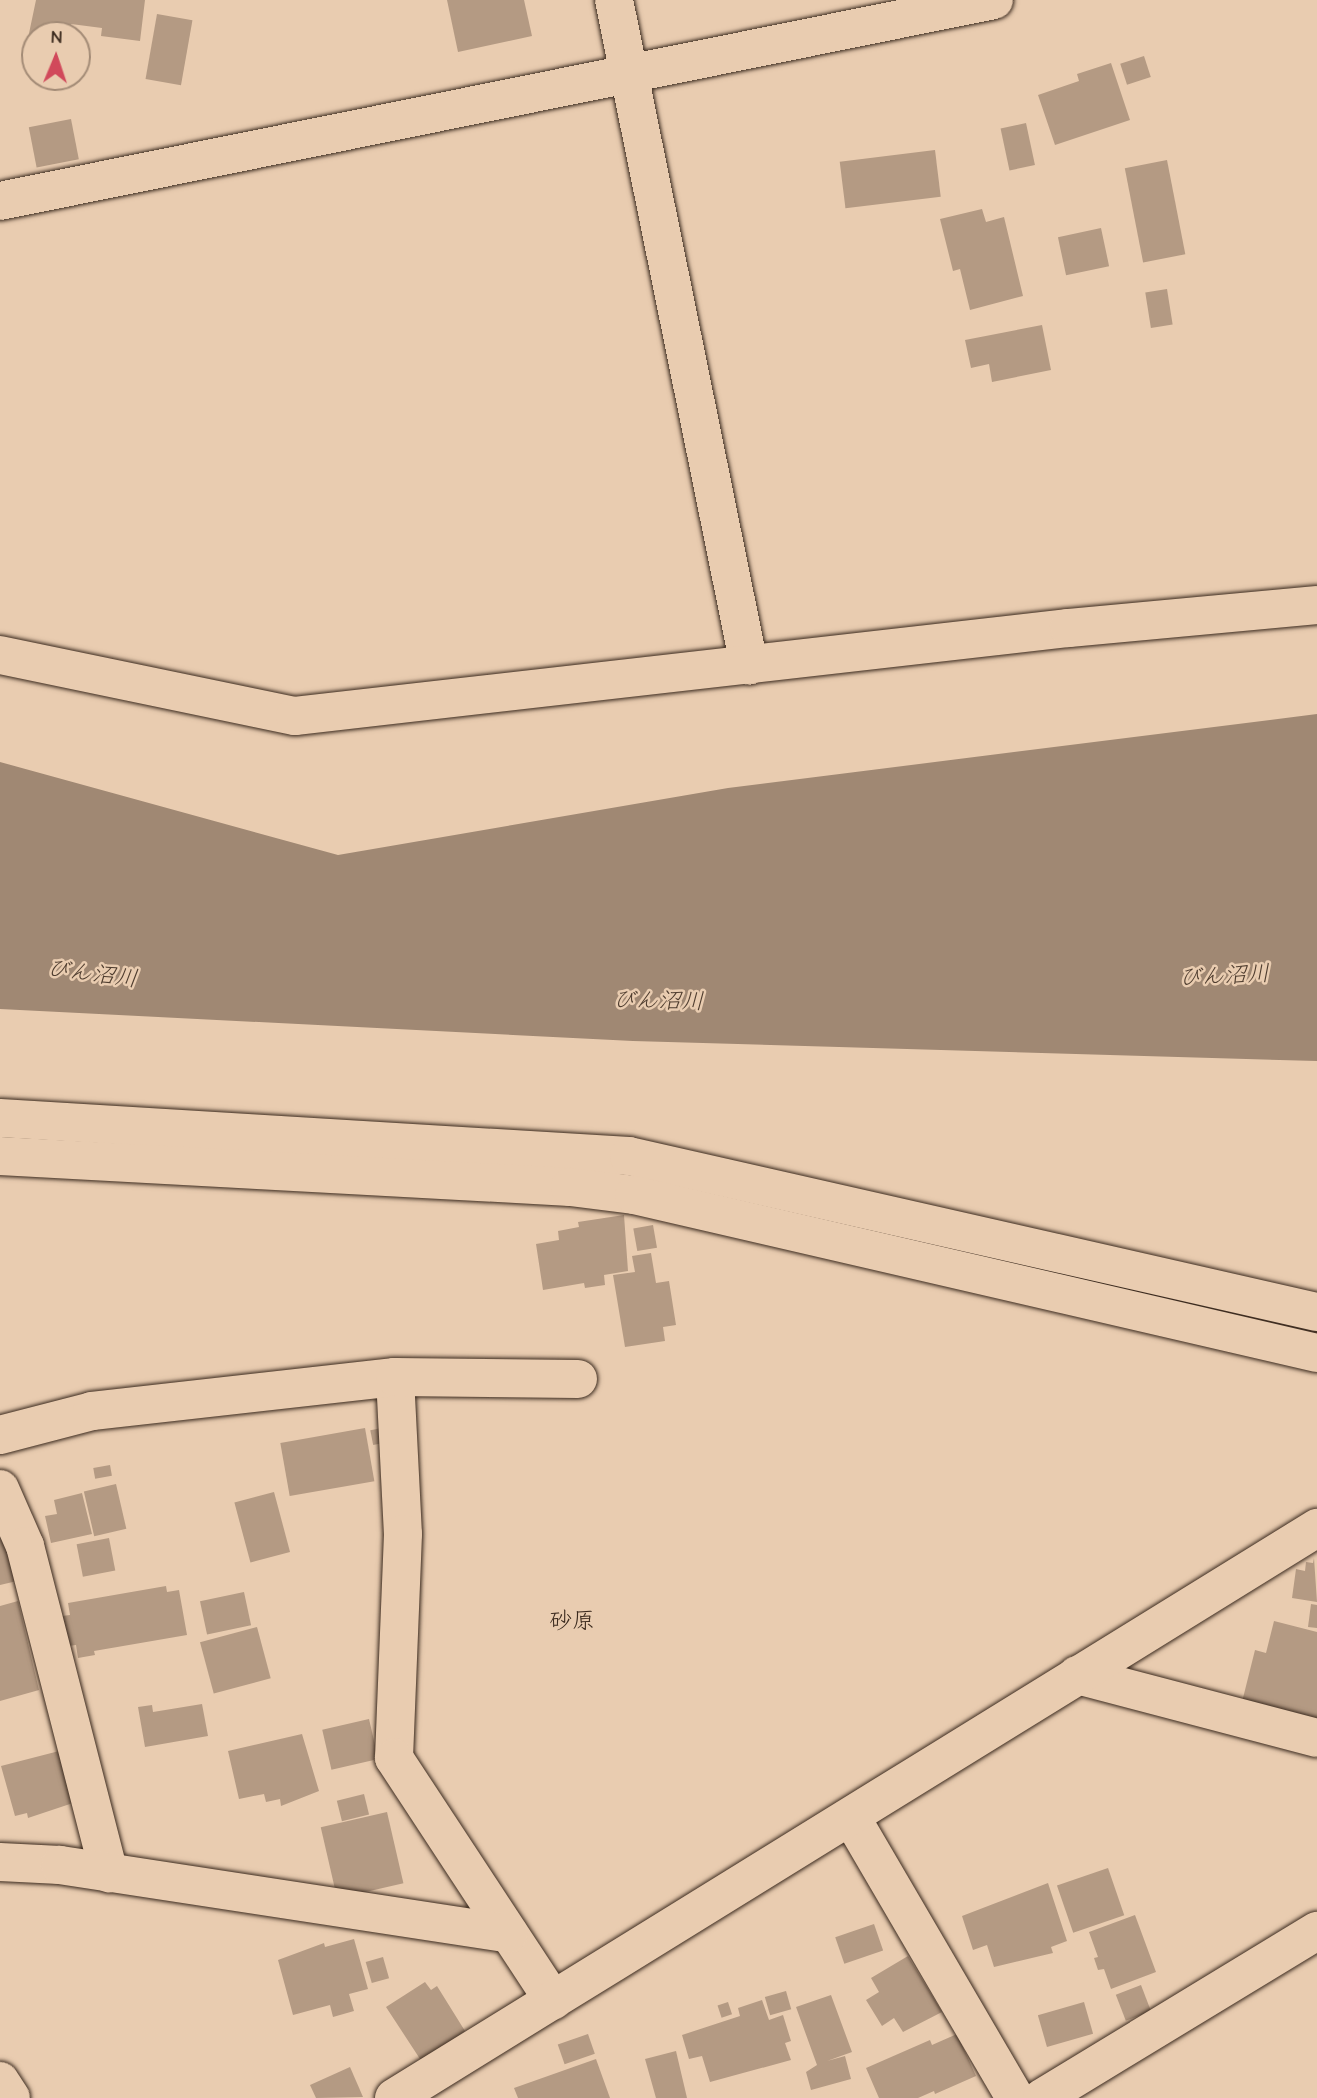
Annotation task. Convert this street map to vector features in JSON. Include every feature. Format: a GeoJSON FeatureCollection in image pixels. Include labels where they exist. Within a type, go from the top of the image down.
{"type":"FeatureCollection","features":[{"type":"Feature","properties":{"kind":"street"},"geometry":{"type":"LineString","coordinates":[[614,0],[749,665]]}},
{"type":"Feature","properties":{"kind":"street"},"geometry":{"type":"LineString","coordinates":[[0,201],[994,0]]}},
{"type":"Feature","properties":{"kind":"street"},"geometry":{"type":"LineString","coordinates":[[0,655],[295,716],[1317,605]]}},
{"type":"Feature","properties":{"kind":"street"},"geometry":{"type":"LineString","coordinates":[[0,1118],[629,1156],[1317,1312]]}},
{"type":"Feature","properties":{"kind":"street"},"geometry":{"type":"LineString","coordinates":[[0,1156],[570,1187],[634,1195],[1317,1353]]}},
{"type":"Feature","properties":{"kind":"street"},"geometry":{"type":"LineString","coordinates":[[395,1377],[403,1534],[394,1758],[553,2000]]}},
{"type":"Feature","properties":{"kind":"street"},"geometry":{"type":"LineString","coordinates":[[0,1435],[92,1410],[395,1377],[578,1379]]}},
{"type":"Feature","properties":{"kind":"street"},"geometry":{"type":"LineString","coordinates":[[0,1489],[25,1546],[109,1873]]}},
{"type":"Feature","properties":{"kind":"street"},"geometry":{"type":"LineString","coordinates":[[394,2098],[1317,1528]]}},
{"type":"Feature","properties":{"kind":"street"},"geometry":{"type":"LineString","coordinates":[[1077,1675],[1317,1738]]}},
{"type":"Feature","properties":{"kind":"street"},"geometry":{"type":"LineString","coordinates":[[851,1817],[1015,2098]]}},
{"type":"Feature","properties":{"kind":"street"},"geometry":{"type":"LineString","coordinates":[[0,1862],[109,1873],[509,1934]]}},
{"type":"Feature","properties":{"kind":"street"},"geometry":{"type":"LineString","coordinates":[[1042,2098],[1317,1931]]}},
{"type":"Feature","properties":{"kind":"street"},"geometry":{"type":"LineString","coordinates":[[0,2081],[11,2098]]}},
{"type":"Feature","properties":{"kind":"water","name":"びん沼川"},"geometry":{"type":"Polygon","coordinates":[[[1317,714],[1317,1061],[633,1041],[0,1009],[0,762],[338,855],[728,788],[1317,714]]]}},
{"type":"Feature","properties":{"kind":"building"},"geometry":{"type":"Polygon","coordinates":[[[36,0],[145,0],[140,41],[101,36],[102,28],[91,27],[91,21],[32,21],[36,0]]]}},
{"type":"Feature","properties":{"kind":"building"},"geometry":{"type":"Polygon","coordinates":[[[447,0],[524,0],[532,36],[458,52],[447,0]]]}},
{"type":"Feature","properties":{"kind":"building"},"geometry":{"type":"Polygon","coordinates":[[[157,14],[192,20],[181,85],[146,79],[157,14]]]}},
{"type":"Feature","properties":{"kind":"building"},"geometry":{"type":"Polygon","coordinates":[[[1144,56],[1151,77],[1127,85],[1120,64],[1144,56]]]}},
{"type":"Feature","properties":{"kind":"building"},"geometry":{"type":"Polygon","coordinates":[[[1111,63],[1130,120],[1055,145],[1038,95],[1079,81],[1077,74],[1111,63]]]}},
{"type":"Feature","properties":{"kind":"building"},"geometry":{"type":"Polygon","coordinates":[[[71,119],[79,159],[37,167],[29,127],[71,119]]]}},
{"type":"Feature","properties":{"kind":"building"},"geometry":{"type":"Polygon","coordinates":[[[1026,123],[1035,165],[1010,170],[1001,128],[1026,123]]]}},
{"type":"Feature","properties":{"kind":"building"},"geometry":{"type":"Polygon","coordinates":[[[935,150],[941,197],[845,208],[840,162],[935,150]]]}},
{"type":"Feature","properties":{"kind":"building"},"geometry":{"type":"Polygon","coordinates":[[[1167,160],[1185,254],[1143,262],[1125,168],[1167,160]]]}},
{"type":"Feature","properties":{"kind":"building"},"geometry":{"type":"Polygon","coordinates":[[[982,209],[986,222],[1004,217],[1023,296],[970,310],[960,269],[953,271],[940,219],[982,209]]]}},
{"type":"Feature","properties":{"kind":"building"},"geometry":{"type":"Polygon","coordinates":[[[1101,228],[1109,266],[1066,275],[1058,237],[1101,228]]]}},
{"type":"Feature","properties":{"kind":"building"},"geometry":{"type":"Polygon","coordinates":[[[1167,289],[1173,325],[1151,328],[1145,292],[1167,289]]]}},
{"type":"Feature","properties":{"kind":"building"},"geometry":{"type":"Polygon","coordinates":[[[1042,325],[1051,370],[992,382],[989,364],[971,368],[965,340],[1042,325]]]}},
{"type":"Feature","properties":{"kind":"building"},"geometry":{"type":"Polygon","coordinates":[[[624,1215],[628,1271],[604,1275],[605,1285],[585,1288],[584,1283],[543,1290],[536,1244],[559,1240],[558,1231],[579,1227],[578,1222],[624,1215]]]}},
{"type":"Feature","properties":{"kind":"building"},"geometry":{"type":"Polygon","coordinates":[[[653,1225],[657,1248],[637,1251],[633,1228],[653,1225]]]}},
{"type":"Feature","properties":{"kind":"building"},"geometry":{"type":"Polygon","coordinates":[[[651,1253],[656,1283],[669,1281],[676,1325],[663,1327],[665,1341],[625,1347],[613,1275],[635,1272],[632,1256],[651,1253]]]}},
{"type":"Feature","properties":{"kind":"building"},"geometry":{"type":"Polygon","coordinates":[[[387,1427],[390,1442],[373,1445],[370,1430],[387,1427]]]}},
{"type":"Feature","properties":{"kind":"building"},"geometry":{"type":"Polygon","coordinates":[[[365,1428],[374,1481],[290,1496],[280,1443],[365,1428]]]}},
{"type":"Feature","properties":{"kind":"building"},"geometry":{"type":"Polygon","coordinates":[[[110,1465],[112,1476],[95,1479],[93,1468],[110,1465]]]}},
{"type":"Feature","properties":{"kind":"building"},"geometry":{"type":"Polygon","coordinates":[[[116,1484],[126,1529],[94,1536],[84,1491],[116,1484]]]}},
{"type":"Feature","properties":{"kind":"building"},"geometry":{"type":"Polygon","coordinates":[[[274,1492],[290,1552],[250,1562],[234,1503],[274,1492]]]}},
{"type":"Feature","properties":{"kind":"building"},"geometry":{"type":"Polygon","coordinates":[[[82,1493],[92,1534],[51,1543],[45,1516],[57,1514],[54,1500],[82,1493]]]}},
{"type":"Feature","properties":{"kind":"building"},"geometry":{"type":"Polygon","coordinates":[[[4,1534],[17,1581],[0,1585],[0,1535],[4,1534]]]}},
{"type":"Feature","properties":{"kind":"building"},"geometry":{"type":"Polygon","coordinates":[[[109,1538],[115,1570],[83,1577],[77,1544],[109,1538]]]}},
{"type":"Feature","properties":{"kind":"building"},"geometry":{"type":"Polygon","coordinates":[[[1314,1558],[1317,1602],[1292,1598],[1296,1569],[1305,1571],[1306,1562],[1313,1563],[1314,1558]]]}},
{"type":"Feature","properties":{"kind":"building"},"geometry":{"type":"Polygon","coordinates":[[[166,1586],[167,1592],[179,1590],[187,1635],[94,1651],[95,1655],[78,1658],[76,1645],[68,1646],[62,1616],[70,1615],[68,1603],[166,1586]]]}},
{"type":"Feature","properties":{"kind":"building"},"geometry":{"type":"Polygon","coordinates":[[[244,1592],[251,1625],[207,1635],[200,1601],[244,1592]]]}},
{"type":"Feature","properties":{"kind":"building"},"geometry":{"type":"Polygon","coordinates":[[[18,1601],[39,1690],[0,1701],[0,1606],[18,1601]]]}},
{"type":"Feature","properties":{"kind":"building"},"geometry":{"type":"Polygon","coordinates":[[[1311,1604],[1317,1605],[1317,1628],[1308,1627],[1311,1604]]]}},
{"type":"Feature","properties":{"kind":"building"},"geometry":{"type":"Polygon","coordinates":[[[1274,1621],[1317,1632],[1317,1720],[1242,1702],[1255,1650],[1266,1653],[1274,1621]]]}},
{"type":"Feature","properties":{"kind":"building"},"geometry":{"type":"Polygon","coordinates":[[[257,1627],[271,1678],[214,1693],[200,1642],[257,1627]]]}},
{"type":"Feature","properties":{"kind":"building"},"geometry":{"type":"Polygon","coordinates":[[[202,1704],[208,1736],[145,1747],[138,1707],[152,1705],[153,1712],[202,1704]]]}},
{"type":"Feature","properties":{"kind":"building"},"geometry":{"type":"Polygon","coordinates":[[[369,1719],[378,1759],[331,1770],[322,1730],[369,1719]]]}},
{"type":"Feature","properties":{"kind":"building"},"geometry":{"type":"Polygon","coordinates":[[[302,1734],[319,1791],[281,1806],[280,1799],[266,1802],[264,1794],[239,1799],[228,1751],[302,1734]]]}},
{"type":"Feature","properties":{"kind":"building"},"geometry":{"type":"Polygon","coordinates":[[[63,1750],[76,1802],[28,1818],[27,1813],[15,1816],[1,1766],[63,1750]]]}},
{"type":"Feature","properties":{"kind":"building"},"geometry":{"type":"Polygon","coordinates":[[[364,1794],[369,1814],[342,1821],[337,1801],[364,1794]]]}},
{"type":"Feature","properties":{"kind":"building"},"geometry":{"type":"Polygon","coordinates":[[[387,1812],[403,1883],[337,1898],[321,1827],[387,1812]]]}},
{"type":"Feature","properties":{"kind":"building"},"geometry":{"type":"Polygon","coordinates":[[[1108,1868],[1124,1915],[1073,1933],[1057,1886],[1108,1868]]]}},
{"type":"Feature","properties":{"kind":"building"},"geometry":{"type":"Polygon","coordinates":[[[1048,1883],[1067,1941],[1051,1947],[1053,1953],[994,1967],[987,1945],[973,1950],[962,1916],[1048,1883]]]}},
{"type":"Feature","properties":{"kind":"building"},"geometry":{"type":"Polygon","coordinates":[[[1135,1915],[1156,1972],[1111,1989],[1104,1969],[1098,1970],[1094,1958],[1098,1957],[1089,1932],[1135,1915]]]}},
{"type":"Feature","properties":{"kind":"building"},"geometry":{"type":"Polygon","coordinates":[[[874,1924],[883,1950],[844,1964],[835,1937],[874,1924]]]}},
{"type":"Feature","properties":{"kind":"building"},"geometry":{"type":"Polygon","coordinates":[[[354,1939],[368,1989],[349,1994],[354,2011],[333,2017],[330,2005],[293,2015],[278,1960],[324,1943],[325,1947],[354,1939]]]}},
{"type":"Feature","properties":{"kind":"building"},"geometry":{"type":"Polygon","coordinates":[[[908,1956],[942,2012],[903,2032],[894,2018],[882,2026],[866,2000],[879,1992],[871,1978],[908,1956]]]}},
{"type":"Feature","properties":{"kind":"building"},"geometry":{"type":"Polygon","coordinates":[[[383,1957],[389,1978],[372,1983],[366,1962],[383,1957]]]}},
{"type":"Feature","properties":{"kind":"building"},"geometry":{"type":"Polygon","coordinates":[[[425,1982],[431,1990],[437,1986],[465,2031],[422,2062],[386,2007],[425,1982]]]}},
{"type":"Feature","properties":{"kind":"building"},"geometry":{"type":"Polygon","coordinates":[[[1141,1985],[1151,2011],[1126,2021],[1116,1995],[1141,1985]]]}},
{"type":"Feature","properties":{"kind":"building"},"geometry":{"type":"Polygon","coordinates":[[[786,1991],[791,2009],[770,2015],[765,1997],[786,1991]]]}},
{"type":"Feature","properties":{"kind":"building"},"geometry":{"type":"Polygon","coordinates":[[[831,1995],[852,2052],[827,2061],[845,2056],[851,2079],[811,2090],[806,2072],[817,2065],[796,2007],[831,1995]]]}},
{"type":"Feature","properties":{"kind":"building"},"geometry":{"type":"Polygon","coordinates":[[[762,2000],[769,2020],[783,2015],[791,2041],[785,2043],[791,2060],[710,2082],[702,2056],[689,2059],[682,2035],[740,2016],[738,2008],[762,2000]]]}},
{"type":"Feature","properties":{"kind":"building"},"geometry":{"type":"Polygon","coordinates":[[[728,2002],[732,2014],[722,2018],[718,2005],[728,2002]]]}},
{"type":"Feature","properties":{"kind":"building"},"geometry":{"type":"Polygon","coordinates":[[[1084,2002],[1093,2034],[1047,2047],[1038,2015],[1084,2002]]]}},
{"type":"Feature","properties":{"kind":"building"},"geometry":{"type":"Polygon","coordinates":[[[588,2034],[595,2054],[565,2064],[558,2044],[588,2034]]]}},
{"type":"Feature","properties":{"kind":"building"},"geometry":{"type":"Polygon","coordinates":[[[957,2034],[976,2076],[935,2094],[934,2091],[918,2098],[879,2098],[866,2068],[930,2040],[932,2045],[957,2034]]]}},
{"type":"Feature","properties":{"kind":"building"},"geometry":{"type":"Polygon","coordinates":[[[676,2051],[687,2098],[656,2098],[645,2059],[676,2051]]]}},
{"type":"Feature","properties":{"kind":"building"},"geometry":{"type":"Polygon","coordinates":[[[596,2059],[610,2098],[518,2098],[514,2088],[596,2059]]]}},
{"type":"Feature","properties":{"kind":"building"},"geometry":{"type":"Polygon","coordinates":[[[350,2067],[363,2097],[316,2098],[310,2085],[350,2067]]]}},
{"type":"Feature","properties":{"kind":"district","name":"砂原"},"geometry":{"type":"Point","coordinates":[572,1621]}}]}
